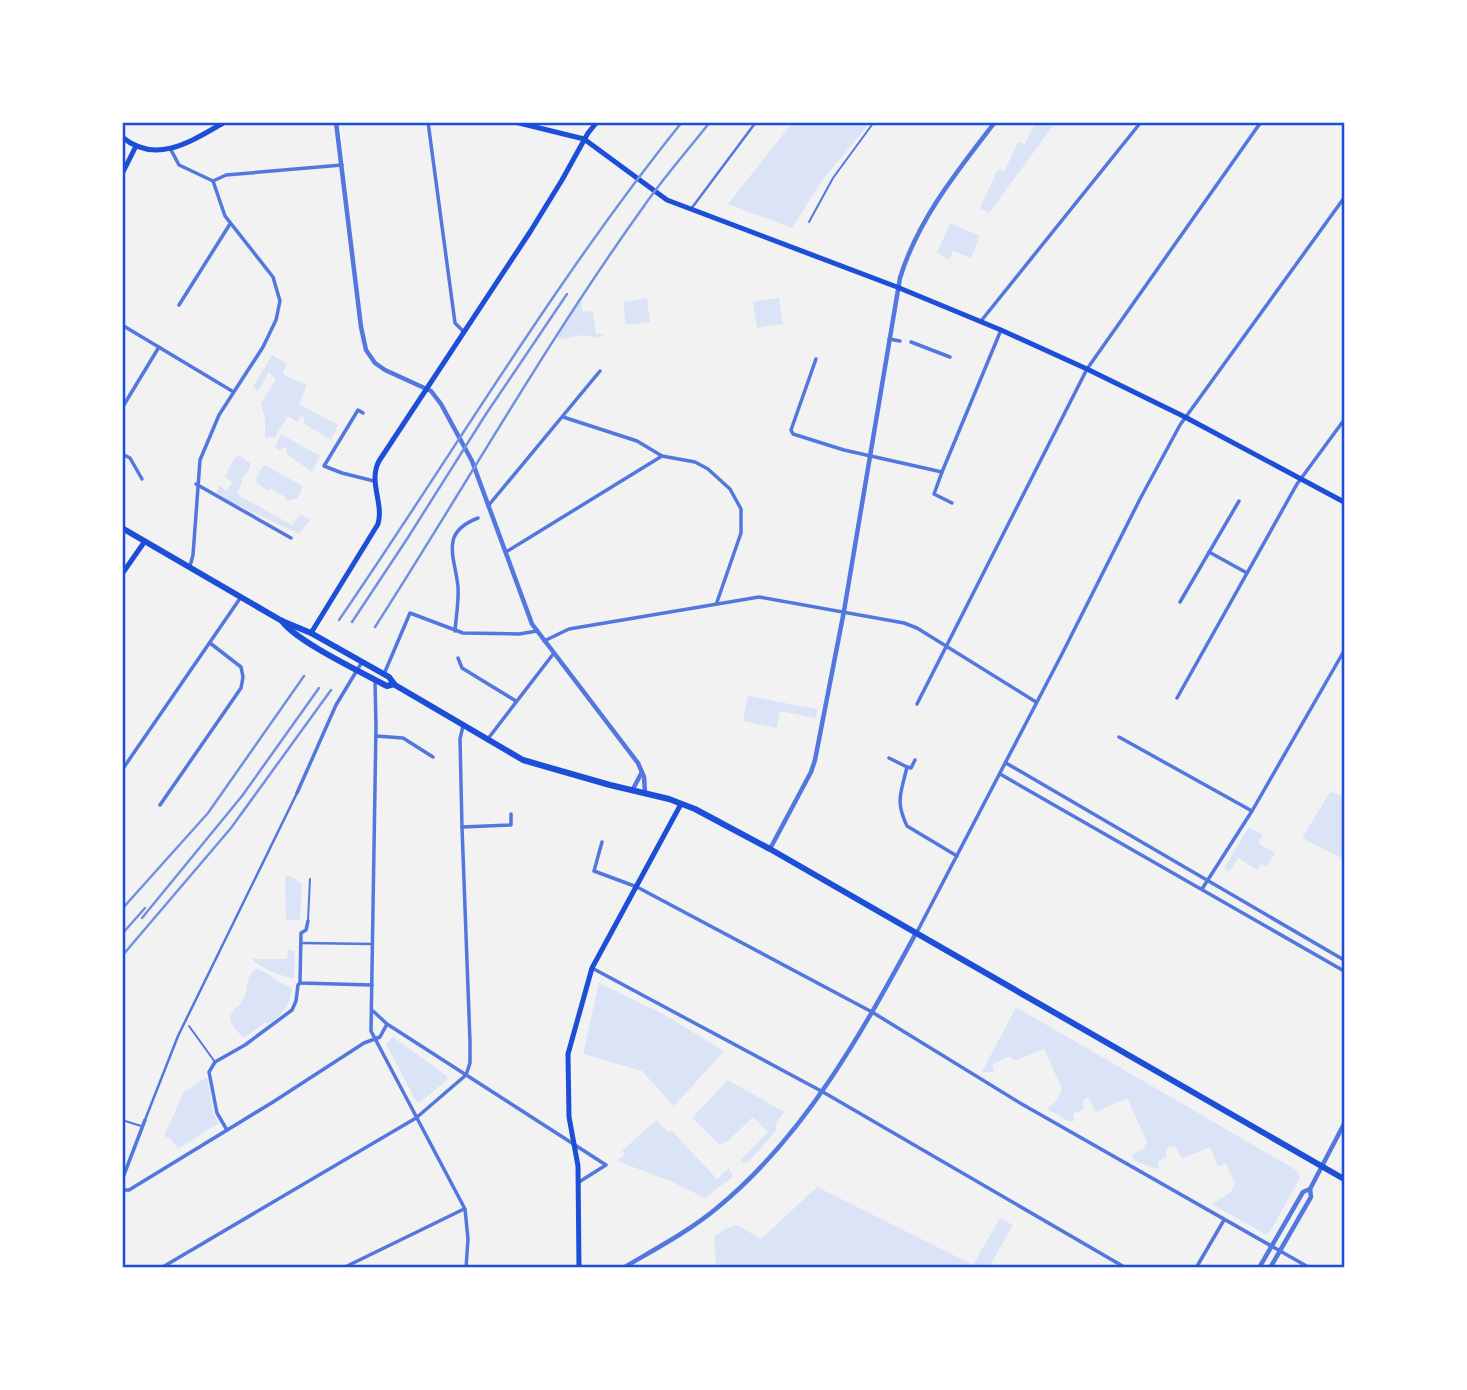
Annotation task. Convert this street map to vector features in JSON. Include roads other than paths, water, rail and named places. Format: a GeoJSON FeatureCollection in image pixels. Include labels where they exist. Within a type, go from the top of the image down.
{"type":"FeatureCollection","features":[{"type":"Feature","properties":{"kind":"main road"},"geometry":{"type":"LineString","coordinates":[[122,138],[136,146],[156,151],[171,150],[225,122]]}},
{"type":"Feature","properties":{"kind":"main road"},"geometry":{"type":"LineString","coordinates":[[515,122],[584,139],[659,195],[981,321],[1087,369],[1345,502]]}},
{"type":"Feature","properties":{"kind":"main road"},"geometry":{"type":"LineString","coordinates":[[314,645],[311,633],[378,524],[380,512],[374,481],[379,461],[556,191],[584,139],[597,122]]}},
{"type":"Feature","properties":{"kind":"main road"},"geometry":{"type":"LineString","coordinates":[[122,174],[136,146]]}},
{"type":"Feature","properties":{"kind":"main road"},"geometry":{"type":"LineString","coordinates":[[122,528],[282,621],[311,633],[391,678],[394,684],[523,760],[681,804],[770,849],[1345,1179]]}},
{"type":"Feature","properties":{"kind":"main road"},"geometry":{"type":"LineString","coordinates":[[122,574],[145,541]]}},
{"type":"Feature","properties":{"kind":"main road"},"geometry":{"type":"LineString","coordinates":[[282,621],[289,631],[355,669],[387,686],[394,684]]}},
{"type":"Feature","properties":{"kind":"main road"},"geometry":{"type":"LineString","coordinates":[[369,667],[374,679]]}},
{"type":"Feature","properties":{"kind":"main road"},"geometry":{"type":"LineString","coordinates":[[579,1268],[579,1182],[569,1117],[569,1054],[592,968],[681,804]]}},
{"type":"Feature","properties":{"kind":"street"},"geometry":{"type":"LineString","coordinates":[[336,122],[366,351],[375,363],[385,370],[435,396],[456,429],[481,481],[532,624],[638,763],[645,792]]}},
{"type":"Feature","properties":{"kind":"street"},"geometry":{"type":"LineString","coordinates":[[428,122],[455,323],[464,333]]}},
{"type":"Feature","properties":{"kind":"street"},"geometry":{"type":"LineString","coordinates":[[691,209],[756,122]]}},
{"type":"Feature","properties":{"kind":"street"},"geometry":{"type":"LineString","coordinates":[[770,849],[813,767],[844,611],[897,288],[922,225],[995,122]]}},
{"type":"Feature","properties":{"kind":"street"},"geometry":{"type":"LineString","coordinates":[[981,321],[1141,122]]}},
{"type":"Feature","properties":{"kind":"street"},"geometry":{"type":"LineString","coordinates":[[917,704],[1087,369],[1261,122]]}},
{"type":"Feature","properties":{"kind":"street"},"geometry":{"type":"LineString","coordinates":[[171,150],[179,165],[213,181],[226,175],[342,165]]}},
{"type":"Feature","properties":{"kind":"street"},"geometry":{"type":"LineString","coordinates":[[189,567],[193,555],[196,484],[200,460],[209,434],[232,391],[263,347],[276,320],[280,301],[273,276],[230,223],[219,204],[213,181]]}},
{"type":"Feature","properties":{"kind":"street"},"geometry":{"type":"LineString","coordinates":[[623,1268],[675,1239],[722,1204],[763,1164],[823,1092],[873,1012],[957,856],[1140,499],[1185,418],[1345,198]]}},
{"type":"Feature","properties":{"kind":"street"},"geometry":{"type":"LineString","coordinates":[[179,305],[230,223]]}},
{"type":"Feature","properties":{"kind":"street"},"geometry":{"type":"LineString","coordinates":[[122,325],[232,391]]}},
{"type":"Feature","properties":{"kind":"street"},"geometry":{"type":"LineString","coordinates":[[951,503],[934,494],[1001,330]]}},
{"type":"Feature","properties":{"kind":"street"},"geometry":{"type":"LineString","coordinates":[[889,339],[900,341]]}},
{"type":"Feature","properties":{"kind":"street"},"geometry":{"type":"LineString","coordinates":[[911,342],[950,357]]}},
{"type":"Feature","properties":{"kind":"street"},"geometry":{"type":"LineString","coordinates":[[122,408],[159,347]]}},
{"type":"Feature","properties":{"kind":"street"},"geometry":{"type":"LineString","coordinates":[[816,359],[791,430],[798,437],[870,457],[942,472]]}},
{"type":"Feature","properties":{"kind":"street"},"geometry":{"type":"LineString","coordinates":[[488,506],[600,371]]}},
{"type":"Feature","properties":{"kind":"street"},"geometry":{"type":"LineString","coordinates":[[363,414],[358,410],[324,466],[374,481]]}},
{"type":"Feature","properties":{"kind":"street"},"geometry":{"type":"LineString","coordinates":[[563,417],[637,441],[662,456],[695,462],[708,469],[730,489],[741,509],[741,533],[717,602]]}},
{"type":"Feature","properties":{"kind":"street"},"geometry":{"type":"LineString","coordinates":[[1177,698],[1300,478],[1345,419]]}},
{"type":"Feature","properties":{"kind":"street"},"geometry":{"type":"LineString","coordinates":[[122,454],[130,458],[142,479]]}},
{"type":"Feature","properties":{"kind":"street"},"geometry":{"type":"LineString","coordinates":[[506,552],[662,456]]}},
{"type":"Feature","properties":{"kind":"street"},"geometry":{"type":"LineString","coordinates":[[196,484],[291,538]]}},
{"type":"Feature","properties":{"kind":"street"},"geometry":{"type":"LineString","coordinates":[[1180,602],[1239,501]]}},
{"type":"Feature","properties":{"kind":"street"},"geometry":{"type":"LineString","coordinates":[[455,631],[458,587],[452,562],[452,542],[467,522],[478,518]]}},
{"type":"Feature","properties":{"kind":"street"},"geometry":{"type":"LineString","coordinates":[[1209,551],[1247,573]]}},
{"type":"Feature","properties":{"kind":"street"},"geometry":{"type":"LineString","coordinates":[[122,770],[241,597]]}},
{"type":"Feature","properties":{"kind":"street"},"geometry":{"type":"LineString","coordinates":[[544,641],[569,629],[717,602],[769,597],[904,623],[1036,702]]}},
{"type":"Feature","properties":{"kind":"street"},"geometry":{"type":"LineString","coordinates":[[384,674],[410,613],[455,631],[519,634],[537,631]]}},
{"type":"Feature","properties":{"kind":"street"},"geometry":{"type":"LineString","coordinates":[[160,805],[228,710],[243,684],[241,667],[210,643]]}},
{"type":"Feature","properties":{"kind":"street"},"geometry":{"type":"LineString","coordinates":[[1202,889],[1252,811],[1345,651]]}},
{"type":"Feature","properties":{"kind":"street"},"geometry":{"type":"LineString","coordinates":[[487,741],[554,653]]}},
{"type":"Feature","properties":{"kind":"street"},"geometry":{"type":"LineString","coordinates":[[458,658],[462,668],[516,701]]}},
{"type":"Feature","properties":{"kind":"street"},"geometry":{"type":"LineString","coordinates":[[122,1180],[178,1037],[297,793],[336,705],[360,661]]}},
{"type":"Feature","properties":{"kind":"street"},"geometry":{"type":"LineString","coordinates":[[374,679],[376,736],[370,1026],[464,1209],[468,1239],[466,1268]]}},
{"type":"Feature","properties":{"kind":"street"},"geometry":{"type":"LineString","coordinates":[[161,1268],[416,1118],[466,1075],[470,1063],[470,1042],[461,827],[460,738],[463,726]]}},
{"type":"Feature","properties":{"kind":"street"},"geometry":{"type":"LineString","coordinates":[[376,736],[403,738],[433,757]]}},
{"type":"Feature","properties":{"kind":"street"},"geometry":{"type":"LineString","coordinates":[[1119,737],[1252,811]]}},
{"type":"Feature","properties":{"kind":"street"},"geometry":{"type":"LineString","coordinates":[[889,758],[911,768],[915,760]]}},
{"type":"Feature","properties":{"kind":"street"},"geometry":{"type":"LineString","coordinates":[[1006,763],[1345,960]]}},
{"type":"Feature","properties":{"kind":"street"},"geometry":{"type":"LineString","coordinates":[[907,766],[898,805],[906,826],[957,856]]}},
{"type":"Feature","properties":{"kind":"street"},"geometry":{"type":"LineString","coordinates":[[633,789],[642,772]]}},
{"type":"Feature","properties":{"kind":"street"},"geometry":{"type":"LineString","coordinates":[[1000,774],[1345,971]]}},
{"type":"Feature","properties":{"kind":"street"},"geometry":{"type":"LineString","coordinates":[[461,827],[511,825],[511,814]]}},
{"type":"Feature","properties":{"kind":"street"},"geometry":{"type":"LineString","coordinates":[[601,842],[594,871],[637,887],[873,1012],[1020,1103],[1310,1268]]}},
{"type":"Feature","properties":{"kind":"street"},"geometry":{"type":"LineString","coordinates":[[228,1130],[217,1113],[209,1072],[215,1062],[245,1045],[295,1006],[300,983],[301,933],[306,930],[308,921]]}},
{"type":"Feature","properties":{"kind":"street"},"geometry":{"type":"LineString","coordinates":[[300,943],[372,944]]}},
{"type":"Feature","properties":{"kind":"street"},"geometry":{"type":"LineString","coordinates":[[592,968],[823,1092],[1126,1268]]}},
{"type":"Feature","properties":{"kind":"street"},"geometry":{"type":"LineString","coordinates":[[300,983],[372,985]]}},
{"type":"Feature","properties":{"kind":"street"},"geometry":{"type":"LineString","coordinates":[[372,1009],[387,1024],[606,1165],[579,1182]]}},
{"type":"Feature","properties":{"kind":"street"},"geometry":{"type":"LineString","coordinates":[[122,1190],[129,1190],[364,1043],[380,1037],[387,1024]]}},
{"type":"Feature","properties":{"kind":"street"},"geometry":{"type":"LineString","coordinates":[[1270,1268],[1311,1197],[1310,1189],[1345,1124]]}},
{"type":"Feature","properties":{"kind":"street"},"geometry":{"type":"LineString","coordinates":[[1259,1268],[1303,1192],[1310,1189]]}},
{"type":"Feature","properties":{"kind":"street"},"geometry":{"type":"LineString","coordinates":[[342,1268],[464,1209]]}},
{"type":"Feature","properties":{"kind":"street"},"geometry":{"type":"LineString","coordinates":[[1196,1268],[1224,1220]]}},
{"type":"Feature","properties":{"kind":"lane"},"geometry":{"type":"LineString","coordinates":[[809,222],[833,178],[874,122]]}},
{"type":"Feature","properties":{"kind":"lane"},"geometry":{"type":"LineString","coordinates":[[308,921],[310,879]]}},
{"type":"Feature","properties":{"kind":"lane"},"geometry":{"type":"LineString","coordinates":[[189,1027],[215,1062]]}},
{"type":"Feature","properties":{"kind":"lane"},"geometry":{"type":"LineString","coordinates":[[122,1119],[142,1127]]}},
{"type":"Feature","properties":{"kind":"railway"},"geometry":{"type":"LineString","coordinates":[[339,620],[548,305],[635,182],[682,122]]}},
{"type":"Feature","properties":{"kind":"railway"},"geometry":{"type":"LineString","coordinates":[[375,627],[608,257],[652,195],[710,122]]}},
{"type":"Feature","properties":{"kind":"railway"},"geometry":{"type":"LineString","coordinates":[[352,622],[567,294]]}},
{"type":"Feature","properties":{"kind":"railway"},"geometry":{"type":"LineString","coordinates":[[122,909],[208,813],[304,676]]}},
{"type":"Feature","properties":{"kind":"railway"},"geometry":{"type":"LineString","coordinates":[[142,918],[242,796],[319,688]]}},
{"type":"Feature","properties":{"kind":"railway"},"geometry":{"type":"LineString","coordinates":[[122,956],[231,828],[331,690]]}},
{"type":"Feature","properties":{"kind":"railway"},"geometry":{"type":"LineString","coordinates":[[122,934],[145,908]]}}]}
